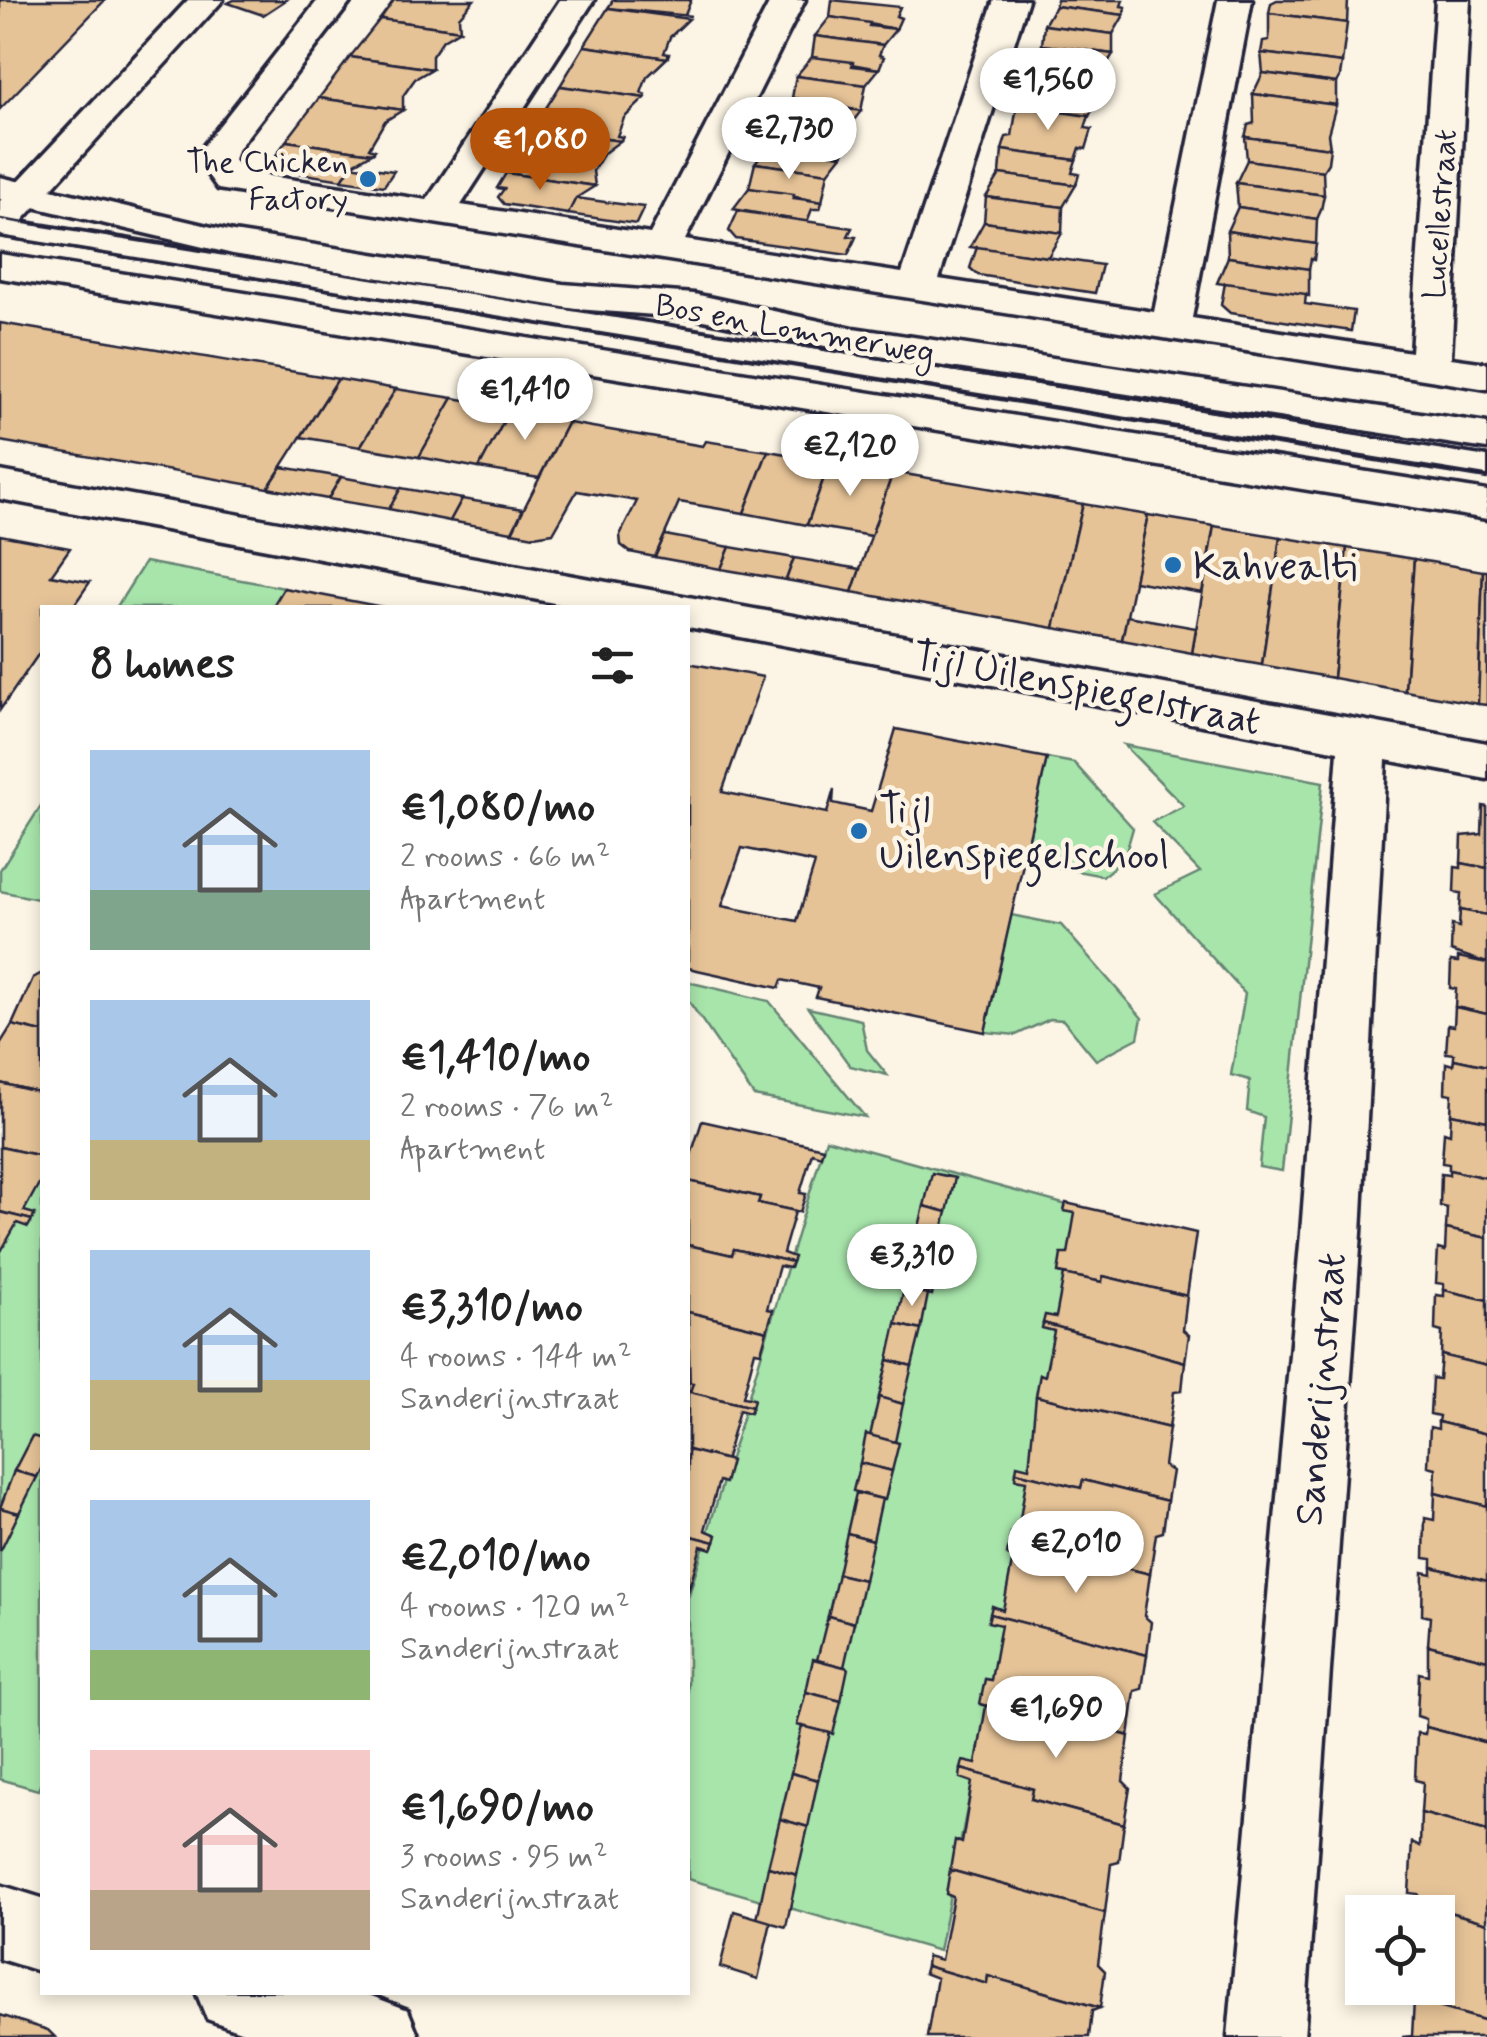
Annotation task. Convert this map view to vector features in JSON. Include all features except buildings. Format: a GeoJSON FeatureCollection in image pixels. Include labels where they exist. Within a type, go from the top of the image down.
{"type":"FeatureCollection","features":[{"type":"Feature","properties":{"kind":"street"},"geometry":{"type":"LineString","coordinates":[[7,208],[206,0]]}},
{"type":"Feature","properties":{"kind":"street","name":"Bos en Lommerweg"},"geometry":{"type":"LineString","coordinates":[[335,0],[219,149],[216,161],[232,182],[1487,376]]}},
{"type":"Feature","properties":{"kind":"street"},"geometry":{"type":"LineString","coordinates":[[436,216],[577,0]]}},
{"type":"Feature","properties":{"kind":"street"},"geometry":{"type":"LineString","coordinates":[[661,250],[788,0]]}},
{"type":"Feature","properties":{"kind":"street"},"geometry":{"type":"LineString","coordinates":[[916,290],[1012,0]]}},
{"type":"Feature","properties":{"kind":"street"},"geometry":{"type":"LineString","coordinates":[[1170,330],[1235,0]]}},
{"type":"Feature","properties":{"kind":"street","name":"Lucellestraat"},"geometry":{"type":"LineString","coordinates":[[1430,368],[1452,0]]}},
{"type":"Feature","properties":{"kind":"street","name":"Bos en Lommerweg"},"geometry":{"type":"LineString","coordinates":[[7,208],[563,296],[694,306],[853,340],[1487,436]]}},
{"type":"Feature","properties":{"kind":"street","name":"Bos en Lommerweg"},"geometry":{"type":"LineString","coordinates":[[0,266],[1487,505]]}},
{"type":"Feature","properties":{"kind":"street"},"geometry":{"type":"LineString","coordinates":[[0,485],[653,605]]}},
{"type":"Feature","properties":{"kind":"street","name":"Tijl Uilenspiegelstraat"},"geometry":{"type":"LineString","coordinates":[[690,611],[1487,761]]}},
{"type":"Feature","properties":{"kind":"street","name":"Sanderijnstraat"},"geometry":{"type":"LineString","coordinates":[[1266,2037],[1332,1233],[1363,740]]}},
{"type":"Feature","properties":{"kind":"street"},"geometry":{"type":"LineString","coordinates":[[0,1922],[40,1934]]}},
{"type":"Feature","properties":{"kind":"street"},"geometry":{"type":"LineString","coordinates":[[245,2005],[381,2037]]}},
{"type":"Feature","properties":{"kind":"lane","name":"Bos en Lommerweg"},"geometry":{"type":"LineString","coordinates":[[7,208],[1487,466]]}},
{"type":"Feature","properties":{"kind":"green space"},"geometry":{"type":"Polygon","coordinates":[[[145,562],[284,588],[273,605],[118,605],[145,562]]]}},
{"type":"Feature","properties":{"kind":"green space"},"geometry":{"type":"Polygon","coordinates":[[[1124,745],[1323,782],[1282,1171],[1259,1167],[1264,1117],[1247,1111],[1250,1080],[1231,1075],[1245,994],[1155,894],[1200,872],[1152,822],[1184,806],[1124,745]]]}},
{"type":"Feature","properties":{"kind":"green space"},"geometry":{"type":"Polygon","coordinates":[[[1047,758],[1074,763],[1133,828],[1124,859],[1103,876],[1024,861],[1047,758]]]}},
{"type":"Feature","properties":{"kind":"green space"},"geometry":{"type":"Polygon","coordinates":[[[40,807],[40,900],[0,891],[0,870],[40,807]]]}},
{"type":"Feature","properties":{"kind":"green space"},"geometry":{"type":"Polygon","coordinates":[[[1011,915],[1061,925],[1142,1018],[1138,1038],[1096,1060],[1063,1020],[1050,1019],[1016,1035],[985,1032],[1011,915]]]}},
{"type":"Feature","properties":{"kind":"green space"},"geometry":{"type":"Polygon","coordinates":[[[690,982],[769,1001],[865,1117],[754,1096],[690,1003],[690,982]]]}},
{"type":"Feature","properties":{"kind":"green space"},"geometry":{"type":"Polygon","coordinates":[[[808,1008],[861,1020],[867,1050],[887,1075],[850,1066],[808,1008]]]}},
{"type":"Feature","properties":{"kind":"green space"},"geometry":{"type":"Polygon","coordinates":[[[826,1139],[1085,1210],[939,1951],[690,1880],[690,1591],[826,1139]]]}},
{"type":"Feature","properties":{"kind":"green space"},"geometry":{"type":"Polygon","coordinates":[[[40,1172],[38,1790],[0,1779],[0,1242],[40,1172]]]}},
{"type":"Feature","properties":{"kind":"tram line"},"geometry":{"type":"LineString","coordinates":[[0,219],[1487,455]]}},
{"type":"Feature","properties":{"kind":"tram line"},"geometry":{"type":"LineString","coordinates":[[0,237],[1487,479]]}},
{"type":"Feature","properties":{"kind":"place","name":"The Chicken Factory"},"geometry":{"type":"Point","coordinates":[368,179]}},
{"type":"Feature","properties":{"kind":"place","name":"Kahvealti"},"geometry":{"type":"Point","coordinates":[1173,565]}},
{"type":"Feature","properties":{"kind":"place","name":"Tijl Uilenspiegelschool"},"geometry":{"type":"Point","coordinates":[859,831]}}]}
